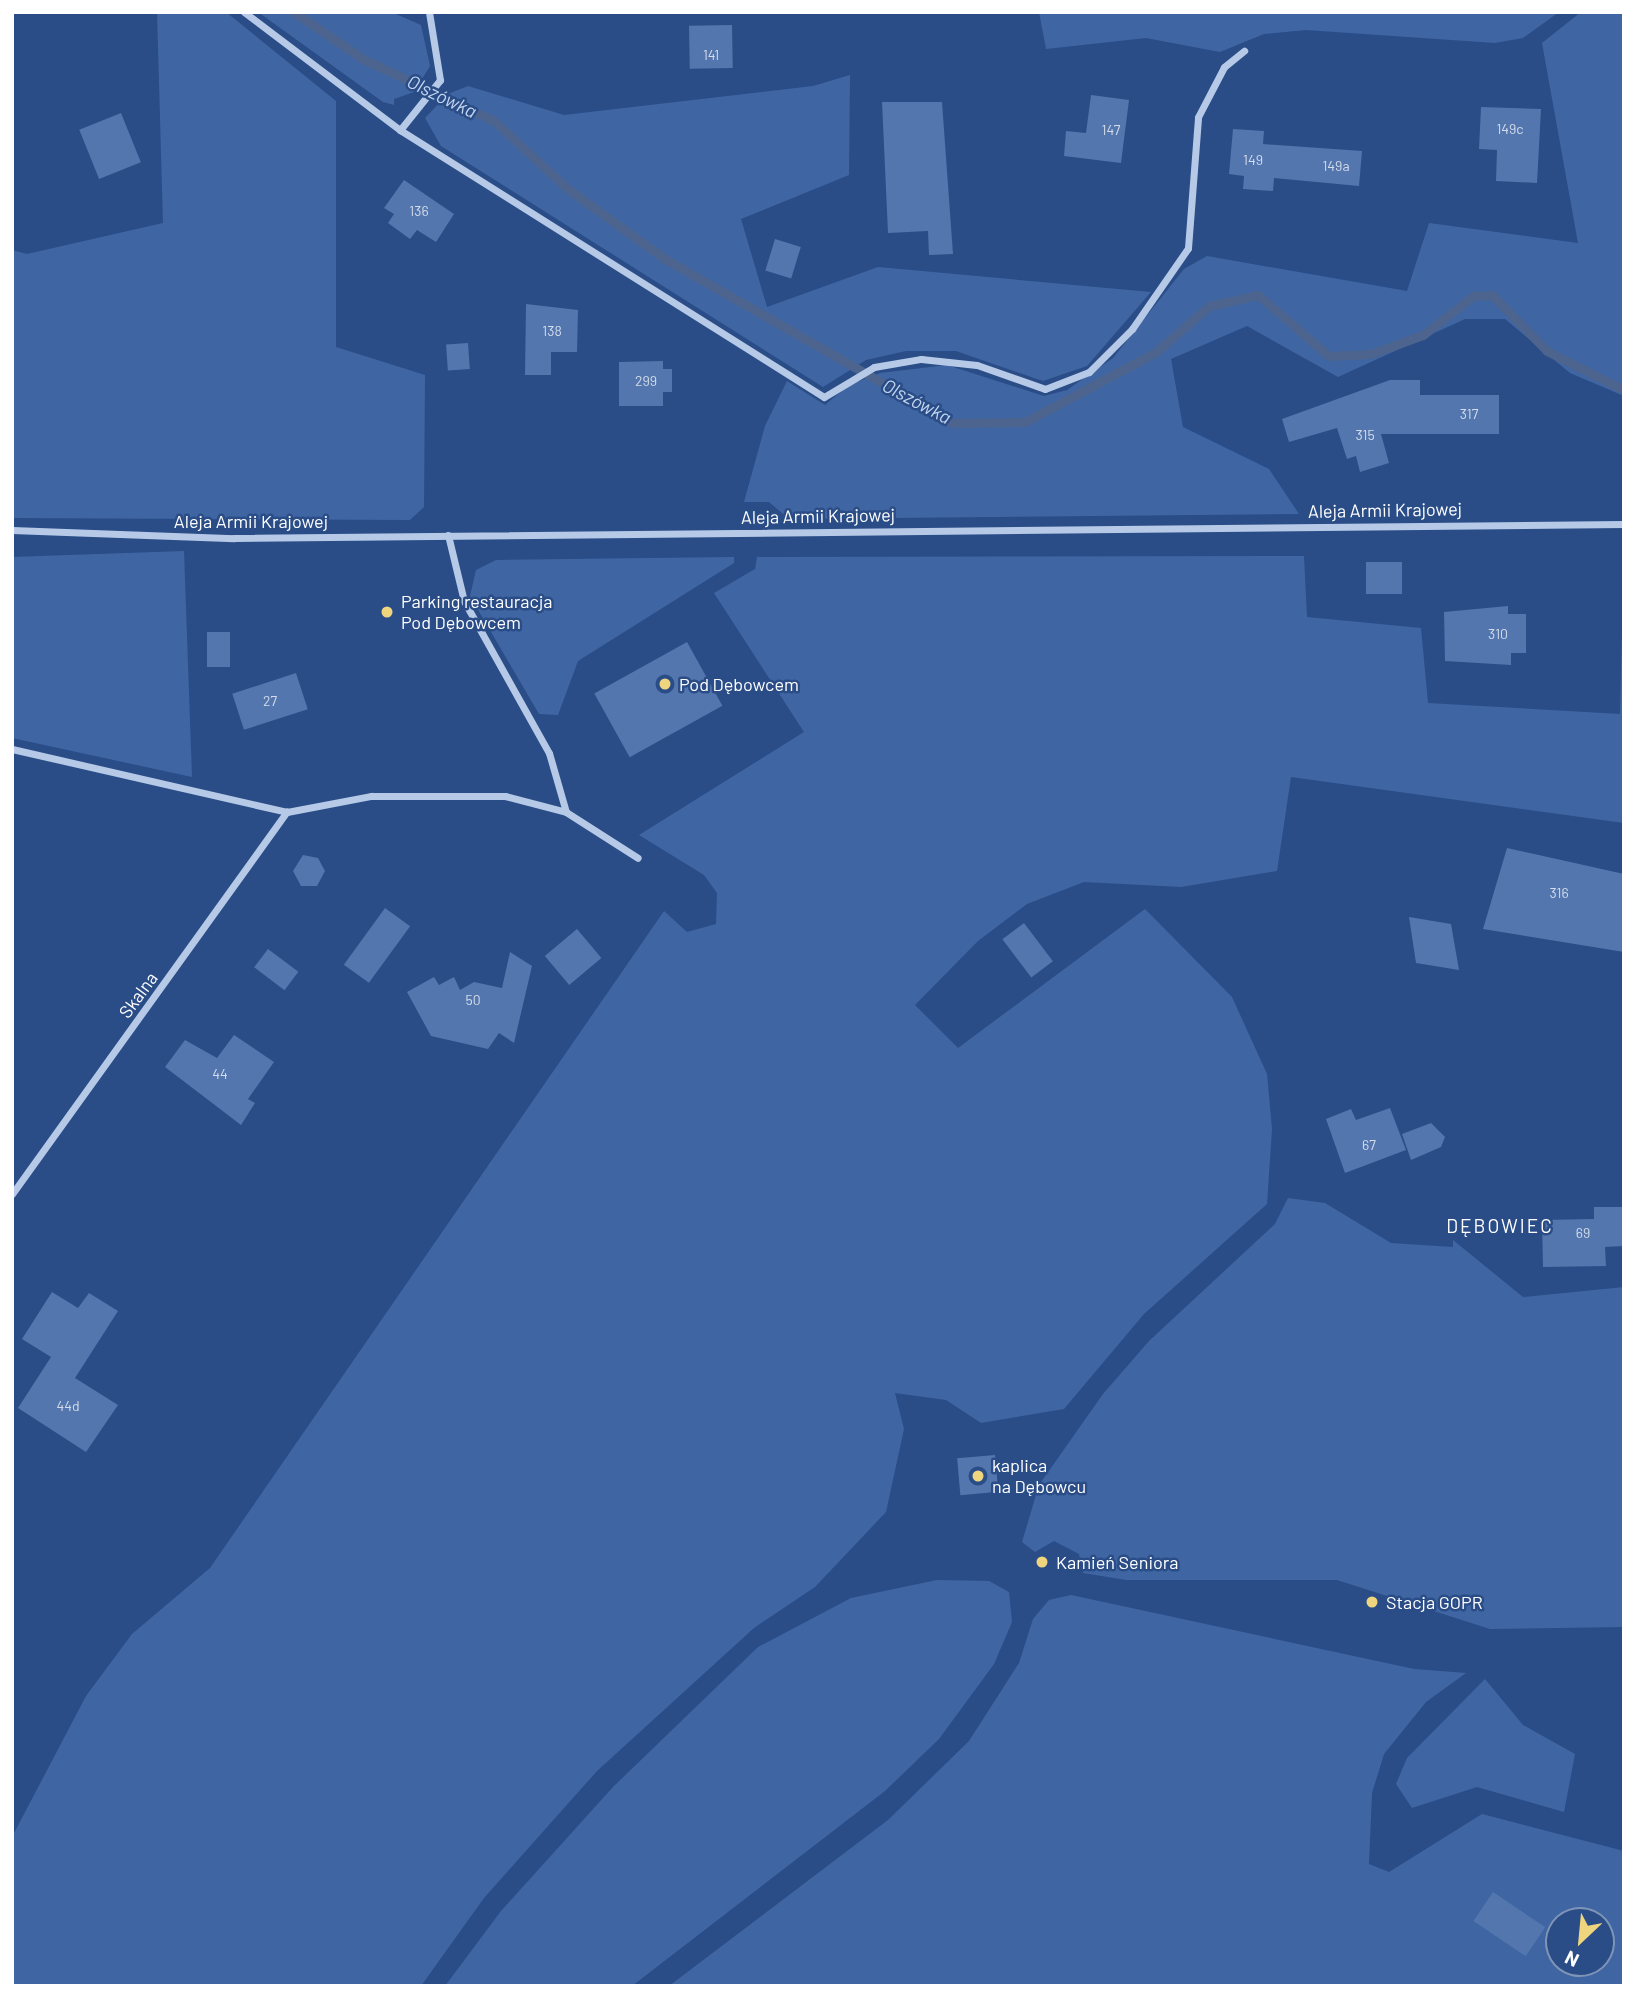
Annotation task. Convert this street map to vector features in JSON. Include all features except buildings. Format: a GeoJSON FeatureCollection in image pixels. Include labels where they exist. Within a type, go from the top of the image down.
{"type":"FeatureCollection","features":[{"type":"Feature","properties":{"kind":"street"},"geometry":{"type":"LineString","coordinates":[[244,12],[400,130],[824,397],[843,381],[874,366],[947,359],[1045,389],[1089,372],[1132,329],[1188,248],[1198,117],[1224,67],[1244,51]]}},
{"type":"Feature","properties":{"kind":"street"},"geometry":{"type":"LineString","coordinates":[[400,130],[440,80],[429,12]]}},
{"type":"Feature","properties":{"kind":"street","name":"Aleja Armii Krajowej"},"geometry":{"type":"LineString","coordinates":[[12,530],[233,538],[1624,524]]}},
{"type":"Feature","properties":{"kind":"street"},"geometry":{"type":"LineString","coordinates":[[448,535],[464,601],[549,753],[566,812]]}},
{"type":"Feature","properties":{"kind":"street"},"geometry":{"type":"LineString","coordinates":[[12,750],[287,812],[429,792],[505,796],[566,812],[638,858]]}},
{"type":"Feature","properties":{"kind":"street","name":"Skalna"},"geometry":{"type":"LineString","coordinates":[[12,1194],[287,812]]}},
{"type":"Feature","properties":{"kind":"shaded area"},"geometry":{"type":"Polygon","coordinates":[[[157,12],[226,12],[336,101],[336,347],[425,375],[424,507],[410,520],[12,518],[12,250],[27,254],[163,223],[157,12]]]}},
{"type":"Feature","properties":{"kind":"shaded area"},"geometry":{"type":"Polygon","coordinates":[[[258,12],[391,12],[421,25],[430,66],[414,92],[394,99],[394,105],[383,102],[258,12]]]}},
{"type":"Feature","properties":{"kind":"shaded area"},"geometry":{"type":"Polygon","coordinates":[[[1039,12],[1559,12],[1523,38],[1495,43],[1306,30],[1264,34],[1220,52],[1146,38],[1046,49],[1039,12]]]}},
{"type":"Feature","properties":{"kind":"shaded area"},"geometry":{"type":"Polygon","coordinates":[[[1581,12],[1624,12],[1624,396],[1570,373],[1505,319],[1465,319],[1338,377],[1247,326],[1171,359],[1183,427],[1269,469],[1299,514],[789,519],[769,502],[744,502],[765,426],[787,381],[825,405],[849,385],[880,373],[947,365],[1044,396],[1067,390],[1113,358],[1184,269],[1207,256],[1407,291],[1429,223],[1578,243],[1542,43],[1581,12]]]}},
{"type":"Feature","properties":{"kind":"shaded area"},"geometry":{"type":"Polygon","coordinates":[[[850,75],[849,175],[741,219],[767,307],[878,267],[1151,292],[1087,366],[1043,381],[956,351],[906,351],[866,360],[823,387],[441,146],[425,118],[448,94],[468,86],[564,115],[813,86],[850,75]]]}},
{"type":"Feature","properties":{"kind":"shaded area"},"geometry":{"type":"Polygon","coordinates":[[[184,551],[192,777],[12,738],[12,557],[184,551]]]}},
{"type":"Feature","properties":{"kind":"shaded area"},"geometry":{"type":"Polygon","coordinates":[[[1624,551],[1624,823],[1291,777],[1277,871],[1181,887],[1084,882],[1027,904],[978,941],[915,1005],[958,1048],[1145,909],[1232,997],[1267,1074],[1272,1129],[1267,1204],[1144,1314],[1064,1409],[981,1423],[946,1400],[895,1393],[904,1429],[886,1512],[815,1587],[754,1628],[597,1771],[484,1898],[421,1986],[12,1986],[12,1837],[86,1696],[132,1634],[210,1568],[664,911],[687,932],[716,924],[717,893],[704,875],[639,835],[804,732],[714,593],[755,569],[757,557],[1304,556],[1307,617],[1421,628],[1428,703],[1620,714],[1624,551]]]}},
{"type":"Feature","properties":{"kind":"shaded area"},"geometry":{"type":"Polygon","coordinates":[[[734,557],[734,563],[578,661],[558,715],[539,714],[470,596],[476,570],[496,560],[734,557]]]}},
{"type":"Feature","properties":{"kind":"shaded area"},"geometry":{"type":"Polygon","coordinates":[[[1288,1198],[1325,1203],[1391,1243],[1453,1247],[1453,1240],[1523,1297],[1624,1287],[1624,1627],[1490,1629],[1337,1580],[1126,1580],[1083,1573],[1079,1554],[1054,1541],[1035,1552],[1022,1542],[1039,1485],[1103,1394],[1149,1341],[1275,1224],[1288,1198]]]}},
{"type":"Feature","properties":{"kind":"shaded area"},"geometry":{"type":"Polygon","coordinates":[[[937,1580],[989,1581],[1009,1592],[1012,1622],[994,1664],[939,1739],[885,1791],[632,1986],[445,1986],[501,1911],[613,1787],[758,1647],[851,1598],[937,1580]]]}},
{"type":"Feature","properties":{"kind":"shaded area"},"geometry":{"type":"Polygon","coordinates":[[[1071,1595],[1414,1669],[1466,1673],[1426,1702],[1384,1754],[1372,1793],[1369,1864],[1389,1872],[1482,1814],[1624,1851],[1624,1986],[669,1986],[888,1820],[969,1741],[1019,1663],[1033,1619],[1049,1600],[1071,1595]]]}},
{"type":"Feature","properties":{"kind":"shaded area"},"geometry":{"type":"Polygon","coordinates":[[[1485,1679],[1523,1725],[1575,1754],[1564,1812],[1477,1787],[1412,1808],[1396,1784],[1407,1758],[1485,1679]]]}},
{"type":"Feature","properties":{"kind":"waterway","name":"Olszówka"},"geometry":{"type":"LineString","coordinates":[[294,12],[363,59],[494,121],[568,189],[665,259],[953,423],[1025,422],[1156,352],[1209,306],[1258,295],[1329,356],[1371,354],[1423,335],[1473,296],[1492,295],[1547,351],[1624,390]]}},
{"type":"Feature","properties":{"kind":"place","name":"Parking restauracja Pod Dębowcem"},"geometry":{"type":"Point","coordinates":[387,612]}},
{"type":"Feature","properties":{"kind":"place","name":"Pod Dębowcem"},"geometry":{"type":"Point","coordinates":[665,684]}},
{"type":"Feature","properties":{"kind":"place","name":"kaplica na Dębowcu"},"geometry":{"type":"Point","coordinates":[978,1476]}},
{"type":"Feature","properties":{"kind":"place","name":"Kamień Seniora"},"geometry":{"type":"Point","coordinates":[1042,1562]}},
{"type":"Feature","properties":{"kind":"place","name":"Stacja GOPR"},"geometry":{"type":"Point","coordinates":[1372,1602]}},
{"type":"Feature","properties":{"kind":"district","name":"DĘBOWIEC"},"geometry":{"type":"Point","coordinates":[1500,1226]}}]}
